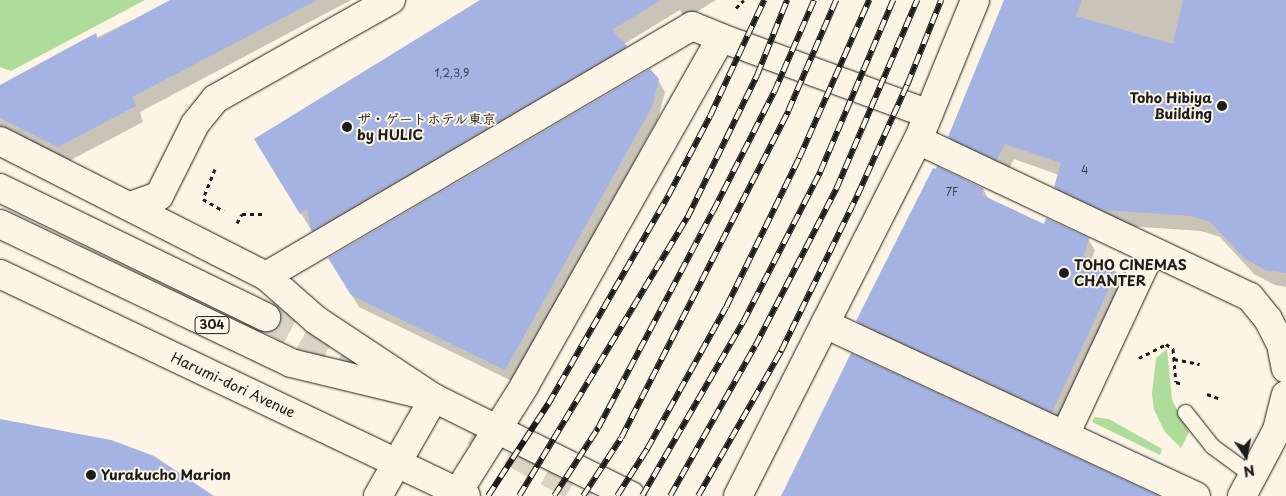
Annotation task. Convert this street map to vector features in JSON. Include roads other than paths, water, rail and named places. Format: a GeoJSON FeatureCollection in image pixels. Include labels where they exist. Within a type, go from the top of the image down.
{"type":"FeatureCollection","features":[{"type":"Feature","properties":{"kind":"street"},"geometry":{"type":"LineString","coordinates":[[131,206],[159,196],[195,124],[215,98],[392,0]]}},
{"type":"Feature","properties":{"kind":"street"},"geometry":{"type":"LineString","coordinates":[[738,496],[918,140],[975,0]]}},
{"type":"Feature","properties":{"kind":"street"},"geometry":{"type":"LineString","coordinates":[[266,276],[692,26],[930,114]]}},
{"type":"Feature","properties":{"kind":"street"},"geometry":{"type":"LineString","coordinates":[[462,494],[716,35]]}},
{"type":"Feature","properties":{"kind":"street"},"geometry":{"type":"LineString","coordinates":[[918,140],[1250,298],[1268,319],[1286,362]]}},
{"type":"Feature","properties":{"kind":"street","name":"304"},"geometry":{"type":"LineString","coordinates":[[0,141],[266,276],[316,320],[434,398],[631,496]]}},
{"type":"Feature","properties":{"kind":"street","name":"304"},"geometry":{"type":"LineString","coordinates":[[0,188],[266,317]]}},
{"type":"Feature","properties":{"kind":"street","name":"304"},"geometry":{"type":"LineString","coordinates":[[0,224],[291,363],[434,398]]}},
{"type":"Feature","properties":{"kind":"street"},"geometry":{"type":"LineString","coordinates":[[1065,435],[1151,251]]}},
{"type":"Feature","properties":{"kind":"street","name":"Harumi-dori Avenue"},"geometry":{"type":"LineString","coordinates":[[0,274],[462,494]]}},
{"type":"Feature","properties":{"kind":"street"},"geometry":{"type":"LineString","coordinates":[[825,324],[1196,496]]}},
{"type":"Feature","properties":{"kind":"street"},"geometry":{"type":"LineString","coordinates":[[1248,486],[1277,430],[1286,395]]}},
{"type":"Feature","properties":{"kind":"street"},"geometry":{"type":"LineString","coordinates":[[378,496],[434,398]]}},
{"type":"Feature","properties":{"kind":"lane"},"geometry":{"type":"LineString","coordinates":[[1185,412],[1248,486]]}},
{"type":"Feature","properties":{"kind":"tunnel"},"geometry":{"type":"LineString","coordinates":[[266,317],[381,381]]}},
{"type":"Feature","properties":{"kind":"tunnel"},"geometry":{"type":"LineString","coordinates":[[474,431],[591,496]]}},
{"type":"Feature","properties":{"kind":"railway"},"geometry":{"type":"LineString","coordinates":[[488,496],[548,404],[668,196],[710,116],[764,0]]}},
{"type":"Feature","properties":{"kind":"railway"},"geometry":{"type":"LineString","coordinates":[[519,496],[687,218],[757,75],[787,0]]}},
{"type":"Feature","properties":{"kind":"railway"},"geometry":{"type":"LineString","coordinates":[[554,496],[598,428],[713,211],[774,92],[814,0]]}},
{"type":"Feature","properties":{"kind":"railway"},"geometry":{"type":"LineString","coordinates":[[583,496],[621,438],[788,111],[836,0]]}},
{"type":"Feature","properties":{"kind":"railway"},"geometry":{"type":"LineString","coordinates":[[617,496],[647,449],[726,307],[799,158],[869,0]]}},
{"type":"Feature","properties":{"kind":"railway"},"geometry":{"type":"LineString","coordinates":[[642,496],[743,322],[820,172],[893,0]]}},
{"type":"Feature","properties":{"kind":"railway"},"geometry":{"type":"LineString","coordinates":[[670,496],[755,346],[836,189],[917,0]]}},
{"type":"Feature","properties":{"kind":"railway"},"geometry":{"type":"LineString","coordinates":[[698,496],[781,351],[857,196],[907,85],[941,0]]}},
{"type":"Feature","properties":{"kind":"place","name":"Toho Hibiya Building"},"geometry":{"type":"Point","coordinates":[1222,106]}},
{"type":"Feature","properties":{"kind":"place","name":"ザ・ゲートホテル東京 by HULIC"},"geometry":{"type":"Point","coordinates":[347,127]}},
{"type":"Feature","properties":{"kind":"place","name":"TOHO CINEMAS CHANTER"},"geometry":{"type":"Point","coordinates":[1064,273]}},
{"type":"Feature","properties":{"kind":"place","name":"Yurakucho Marion"},"geometry":{"type":"Point","coordinates":[91,475]}}]}
